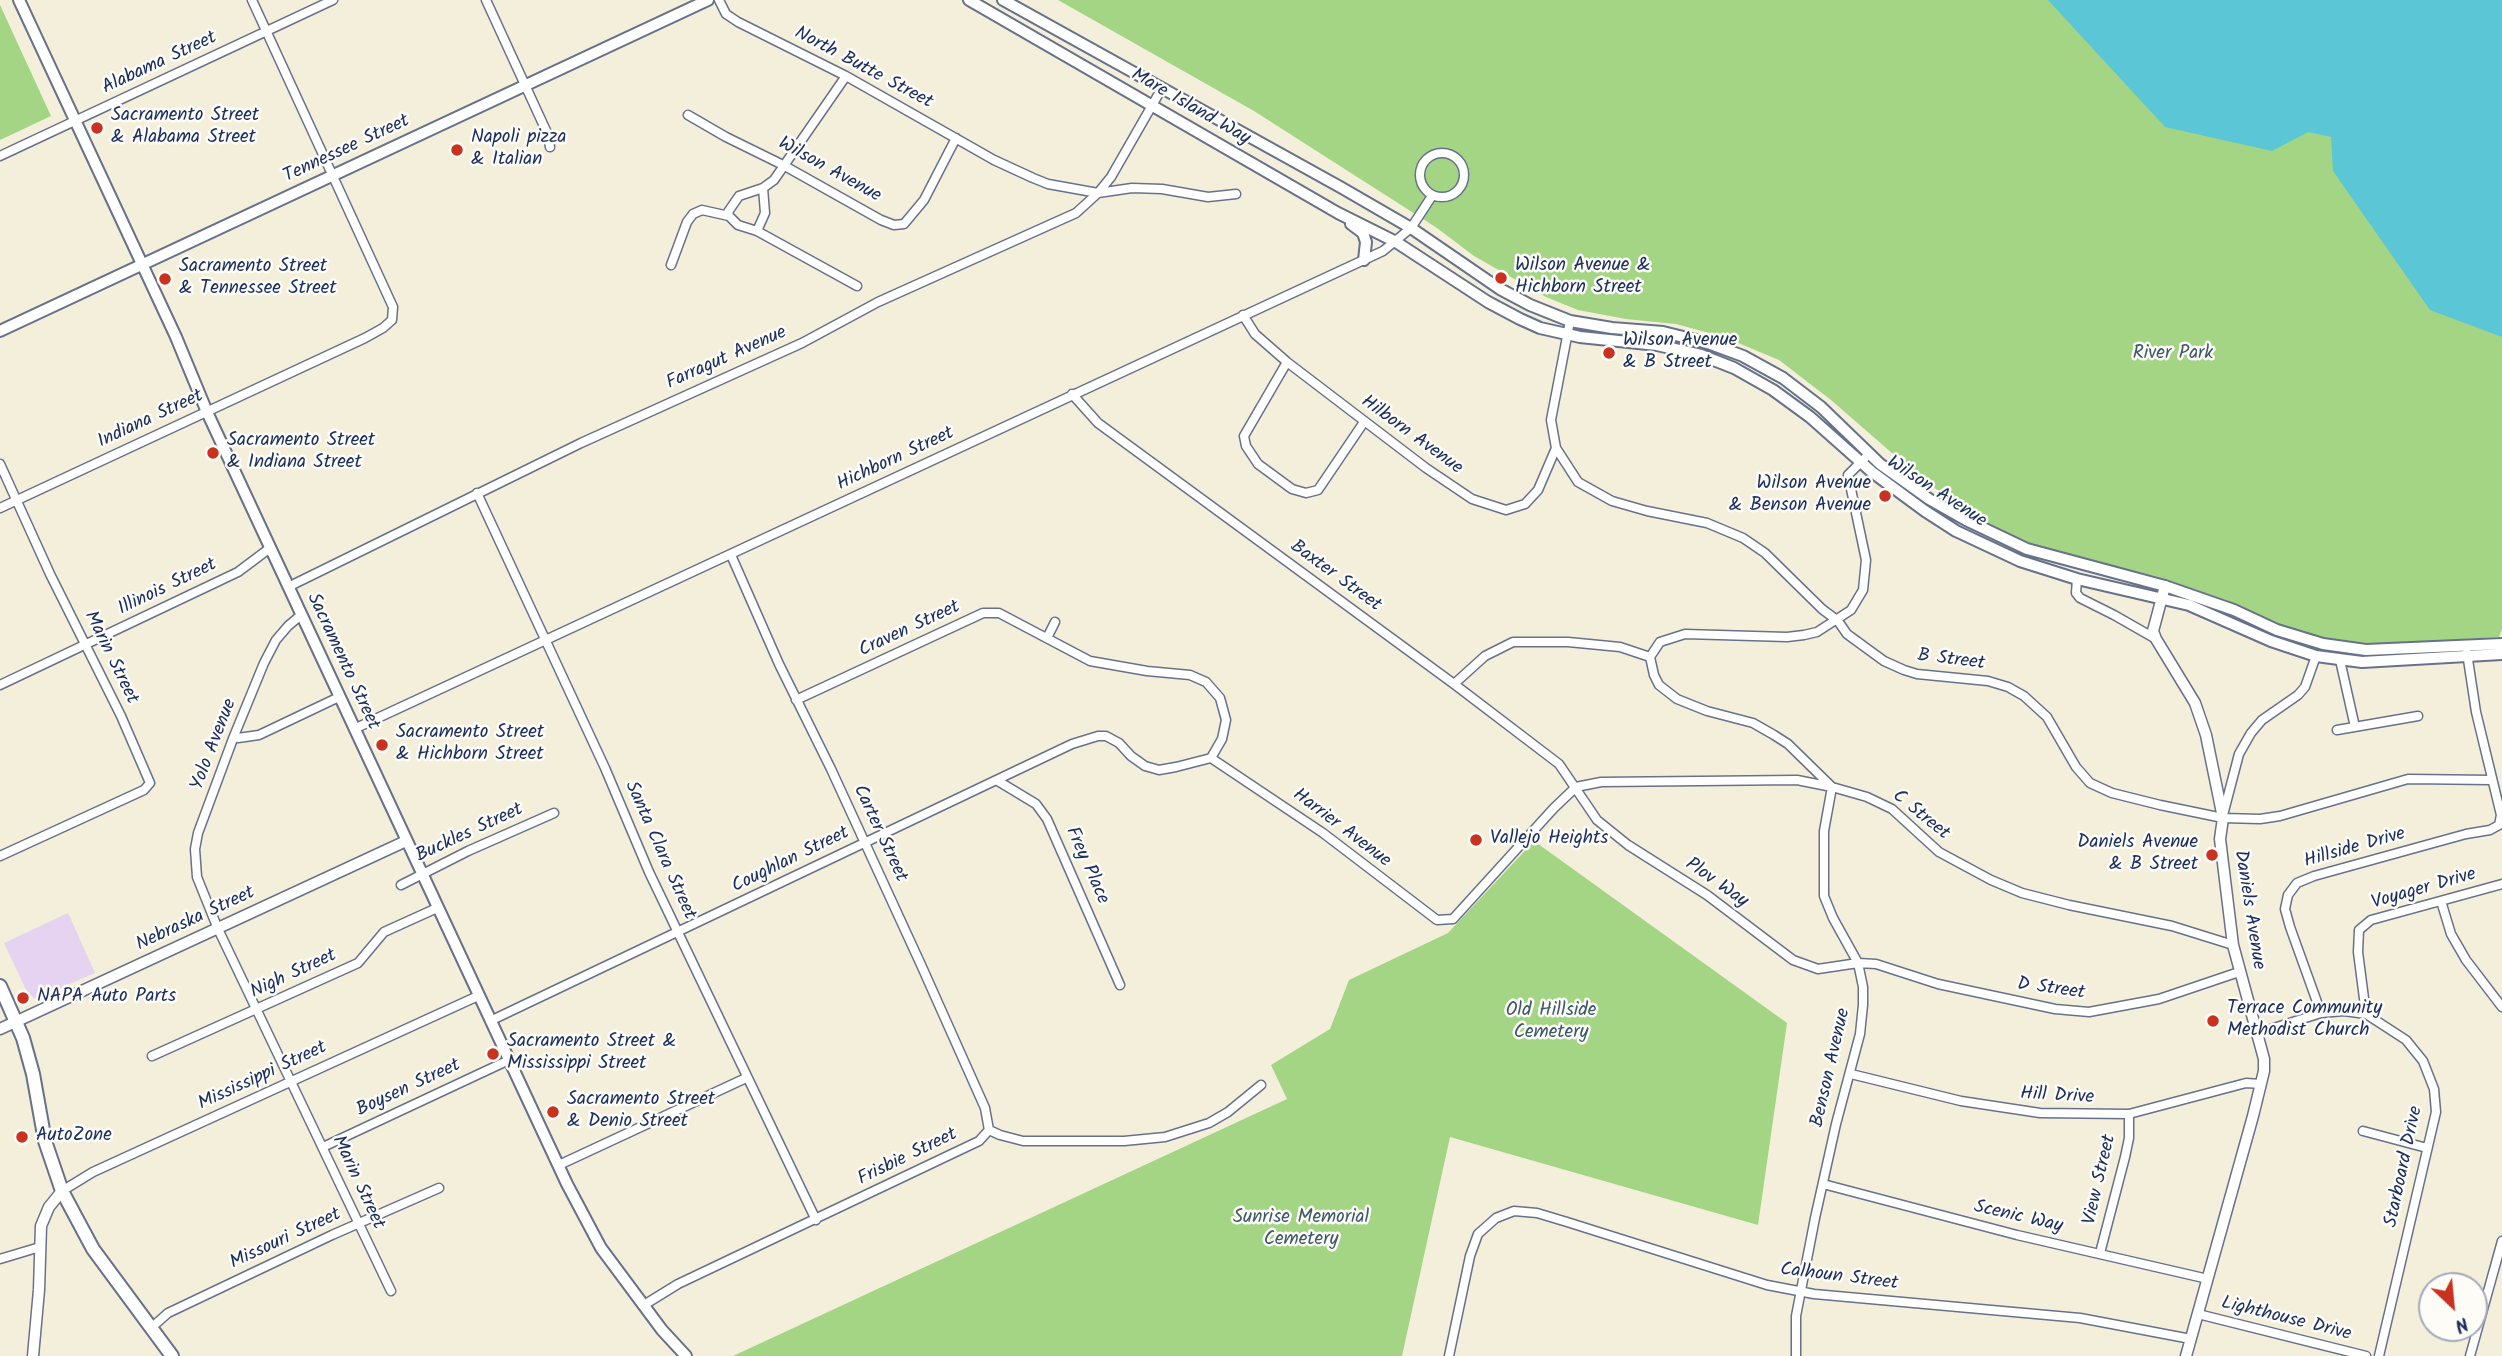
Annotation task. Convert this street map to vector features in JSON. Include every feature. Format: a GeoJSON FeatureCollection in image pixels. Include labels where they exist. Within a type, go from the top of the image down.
{"type":"FeatureCollection","features":[{"type":"Feature","properties":{"kind":"main road","name":"Sacramento Street"},"geometry":{"type":"LineString","coordinates":[[19,0],[176,337],[206,412],[559,1165],[601,1248],[662,1329],[687,1356]]}},
{"type":"Feature","properties":{"kind":"main road","name":"Tennessee Street"},"geometry":{"type":"LineString","coordinates":[[0,331],[708,0]]}},
{"type":"Feature","properties":{"kind":"main road","name":"Mare Island Way"},"geometry":{"type":"LineString","coordinates":[[969,0],[1338,213],[1396,242]]}},
{"type":"Feature","properties":{"kind":"main road","name":"Mare Island Way"},"geometry":{"type":"LineString","coordinates":[[1003,0],[1411,228]]}},
{"type":"Feature","properties":{"kind":"main road"},"geometry":{"type":"LineString","coordinates":[[1338,213],[1363,233],[1366,242],[1364,260]]}},
{"type":"Feature","properties":{"kind":"main road","name":"Wilson Avenue"},"geometry":{"type":"LineString","coordinates":[[1411,228],[1500,289],[1570,321],[1663,332],[1708,343],[1742,356],[1783,379],[1821,407],[1880,464],[1929,499],[2027,549],[2163,592],[2234,610],[2277,630],[2323,644],[2366,650],[2467,650],[2502,653]]}},
{"type":"Feature","properties":{"kind":"main road","name":"Wilson Avenue"},"geometry":{"type":"LineString","coordinates":[[1396,242],[1488,302],[1540,328],[1566,334],[1657,345],[1701,355],[1734,368],[1773,390],[1899,493],[1956,531],[2020,561],[2077,579],[2163,592],[2271,641],[2316,656],[2340,660],[2394,661],[2502,644]]}},
{"type":"Feature","properties":{"kind":"main road"},"geometry":{"type":"LineString","coordinates":[[0,986],[16,1021],[33,1074],[45,1141],[62,1191],[93,1249],[172,1356]]}},
{"type":"Feature","properties":{"kind":"street"},"geometry":{"type":"LineString","coordinates":[[252,0],[333,175]]}},
{"type":"Feature","properties":{"kind":"street","name":"Alabama Street"},"geometry":{"type":"LineString","coordinates":[[0,156],[333,0]]}},
{"type":"Feature","properties":{"kind":"street"},"geometry":{"type":"LineString","coordinates":[[486,0],[548,135],[550,147]]}},
{"type":"Feature","properties":{"kind":"street","name":"North Butte Street"},"geometry":{"type":"LineString","coordinates":[[719,0],[726,14],[846,76],[956,138]]}},
{"type":"Feature","properties":{"kind":"street"},"geometry":{"type":"LineString","coordinates":[[729,216],[728,212],[739,197],[763,188],[774,180],[846,76]]}},
{"type":"Feature","properties":{"kind":"street","name":"Farragut Avenue"},"geometry":{"type":"LineString","coordinates":[[288,587],[477,493],[802,343],[878,302],[1076,213],[1111,177],[1162,88]]}},
{"type":"Feature","properties":{"kind":"street","name":"Wilson Avenue"},"geometry":{"type":"LineString","coordinates":[[688,115],[894,225],[904,224],[924,200],[956,138]]}},
{"type":"Feature","properties":{"kind":"street"},"geometry":{"type":"LineString","coordinates":[[956,138],[994,160],[1048,184],[1098,193],[1132,188],[1208,197],[1236,194]]}},
{"type":"Feature","properties":{"kind":"street"},"geometry":{"type":"LineString","coordinates":[[1449,154],[1462,165],[1465,176],[1463,183],[1454,195],[1446,198],[1432,196],[1421,185],[1420,171],[1430,156],[1449,154]]}},
{"type":"Feature","properties":{"kind":"street","name":"Indiana Street"},"geometry":{"type":"LineString","coordinates":[[0,508],[316,361],[383,328],[392,320],[393,307],[333,175]]}},
{"type":"Feature","properties":{"kind":"street"},"geometry":{"type":"LineString","coordinates":[[757,230],[765,213],[763,188]]}},
{"type":"Feature","properties":{"kind":"street","name":"Hichborn Street"},"geometry":{"type":"LineString","coordinates":[[354,729],[1364,260],[1396,242],[1411,228],[1432,196]]}},
{"type":"Feature","properties":{"kind":"street"},"geometry":{"type":"LineString","coordinates":[[671,265],[687,222],[693,214],[702,211],[729,216],[738,225],[757,230],[857,286]]}},
{"type":"Feature","properties":{"kind":"street","name":"Hilborn Avenue"},"geometry":{"type":"LineString","coordinates":[[1242,315],[1255,334],[1287,362],[1364,422],[1472,499],[1506,510],[1525,505],[1538,490],[1556,448]]}},
{"type":"Feature","properties":{"kind":"street","name":"B Street"},"geometry":{"type":"LineString","coordinates":[[1570,321],[1551,420],[1556,448],[1578,482],[1612,501],[1707,523],[1743,538],[1765,553],[1822,609],[1838,621],[1847,635],[1884,661],[1917,674],[1988,681],[2008,687],[2024,696],[2047,717],[2076,767],[2090,783],[2112,793],[2223,818],[2260,819],[2280,816],[2408,779],[2492,780]]}},
{"type":"Feature","properties":{"kind":"street"},"geometry":{"type":"LineString","coordinates":[[1287,362],[1244,436],[1246,446],[1258,464],[1292,489],[1306,493],[1318,490],[1364,422]]}},
{"type":"Feature","properties":{"kind":"street","name":"Baxter Street"},"geometry":{"type":"LineString","coordinates":[[1072,394],[1097,423],[1559,764],[1576,787]]}},
{"type":"Feature","properties":{"kind":"street"},"geometry":{"type":"LineString","coordinates":[[1832,787],[1774,734],[1753,723],[1707,711],[1677,699],[1659,685],[1650,657],[1660,642],[1685,634],[1787,637],[1817,632],[1838,621],[1851,610],[1863,590],[1866,560],[1848,475],[1869,453]]}},
{"type":"Feature","properties":{"kind":"street","name":"Marin Street"},"geometry":{"type":"LineString","coordinates":[[0,464],[121,716],[150,783],[144,790],[0,856]]}},
{"type":"Feature","properties":{"kind":"street","name":"Santa Clara Street"},"geometry":{"type":"LineString","coordinates":[[477,493],[547,641],[678,933],[816,1220]]}},
{"type":"Feature","properties":{"kind":"street","name":"Illinois Street"},"geometry":{"type":"LineString","coordinates":[[0,685],[238,572],[272,553]]}},
{"type":"Feature","properties":{"kind":"street","name":"Carter Street"},"geometry":{"type":"LineString","coordinates":[[731,555],[796,700],[866,843],[985,1108],[989,1130]]}},
{"type":"Feature","properties":{"kind":"street","name":"Daniels Avenue"},"geometry":{"type":"LineString","coordinates":[[2077,579],[2076,593],[2080,598],[2156,639],[2195,703],[2213,762],[2223,818],[2220,839],[2233,944],[2264,1059],[2261,1084],[2186,1356]]}},
{"type":"Feature","properties":{"kind":"street"},"geometry":{"type":"LineString","coordinates":[[2156,639],[2153,625],[2163,592]]}},
{"type":"Feature","properties":{"kind":"street","name":"Craven Street"},"geometry":{"type":"LineString","coordinates":[[796,700],[983,613],[999,613],[1090,661],[1190,675],[1206,682],[1220,698],[1226,720],[1222,738],[1211,758]]}},
{"type":"Feature","properties":{"kind":"street","name":"Yolo Avenue"},"geometry":{"type":"LineString","coordinates":[[204,899],[197,877],[195,849],[198,832],[234,736],[270,652],[288,626],[301,615]]}},
{"type":"Feature","properties":{"kind":"street"},"geometry":{"type":"LineString","coordinates":[[1047,638],[1055,622]]}},
{"type":"Feature","properties":{"kind":"street"},"geometry":{"type":"LineString","coordinates":[[1454,684],[1485,656],[1513,642],[1568,642],[1620,647],[1650,657]]}},
{"type":"Feature","properties":{"kind":"street"},"geometry":{"type":"LineString","coordinates":[[2467,650],[2476,712],[2492,780]]}},
{"type":"Feature","properties":{"kind":"street"},"geometry":{"type":"LineString","coordinates":[[2223,818],[2239,754],[2262,720],[2305,687],[2316,656]]}},
{"type":"Feature","properties":{"kind":"street"},"geometry":{"type":"LineString","coordinates":[[2340,660],[2354,727]]}},
{"type":"Feature","properties":{"kind":"street"},"geometry":{"type":"LineString","coordinates":[[234,736],[238,738],[260,735],[339,697]]}},
{"type":"Feature","properties":{"kind":"street"},"geometry":{"type":"LineString","coordinates":[[2337,730],[2418,716]]}},
{"type":"Feature","properties":{"kind":"street","name":"Coughlan Street"},"geometry":{"type":"LineString","coordinates":[[490,1021],[1072,744],[1106,736],[1119,743],[1145,766],[1159,770],[1211,758]]}},
{"type":"Feature","properties":{"kind":"street","name":"Harrier Avenue"},"geometry":{"type":"LineString","coordinates":[[1211,758],[1323,833],[1437,920],[1453,919],[1576,787]]}},
{"type":"Feature","properties":{"kind":"street","name":"C Street"},"geometry":{"type":"LineString","coordinates":[[1576,787],[1601,782],[1797,780],[1832,787],[1867,797],[1892,809],[1939,852],[1962,867],[2003,885],[2069,905],[2172,926],[2233,944]]}},
{"type":"Feature","properties":{"kind":"street","name":"Hillside Drive"},"geometry":{"type":"LineString","coordinates":[[2321,1013],[2290,927],[2286,909],[2288,895],[2297,883],[2326,872],[2490,830],[2499,825],[2501,815],[2492,780]]}},
{"type":"Feature","properties":{"kind":"street","name":"Frey Place"},"geometry":{"type":"LineString","coordinates":[[998,781],[1036,804],[1047,819],[1120,985]]}},
{"type":"Feature","properties":{"kind":"street","name":"Plov Way"},"geometry":{"type":"LineString","coordinates":[[1576,787],[1597,820],[1628,845],[1707,895],[1793,960],[1818,969],[1858,963]]}},
{"type":"Feature","properties":{"kind":"street","name":"Benson Avenue"},"geometry":{"type":"LineString","coordinates":[[1796,1356],[1796,1316],[1822,1184],[1860,1034],[1863,1005],[1863,987],[1858,963],[1824,896],[1824,831],[1832,787]]}},
{"type":"Feature","properties":{"kind":"street","name":"Buckles Street"},"geometry":{"type":"LineString","coordinates":[[401,885],[554,813]]}},
{"type":"Feature","properties":{"kind":"street","name":"Nebraska Street"},"geometry":{"type":"LineString","coordinates":[[0,1029],[406,841]]}},
{"type":"Feature","properties":{"kind":"street","name":"Voyager Drive"},"geometry":{"type":"LineString","coordinates":[[2366,1014],[2358,952],[2359,930],[2371,920],[2502,884]]}},
{"type":"Feature","properties":{"kind":"street","name":"Marin Street"},"geometry":{"type":"LineString","coordinates":[[204,899],[391,1291]]}},
{"type":"Feature","properties":{"kind":"street"},"geometry":{"type":"LineString","coordinates":[[2441,901],[2451,934],[2466,960],[2502,1007]]}},
{"type":"Feature","properties":{"kind":"street","name":"Nigh Street"},"geometry":{"type":"LineString","coordinates":[[152,1056],[358,963],[384,932],[437,908]]}},
{"type":"Feature","properties":{"kind":"street","name":"D Street"},"geometry":{"type":"LineString","coordinates":[[1858,963],[1877,964],[1951,987],[2055,1009],[2089,1012],[2159,999],[2239,972]]}},
{"type":"Feature","properties":{"kind":"street","name":"Mississippi Street"},"geometry":{"type":"LineString","coordinates":[[62,1191],[101,1168],[478,996]]}},
{"type":"Feature","properties":{"kind":"street","name":"Starboard Drive"},"geometry":{"type":"LineString","coordinates":[[2321,1013],[2344,1011],[2366,1014],[2406,1040],[2423,1061],[2436,1099],[2436,1112],[2379,1356]]}},
{"type":"Feature","properties":{"kind":"street"},"geometry":{"type":"LineString","coordinates":[[2258,1033],[2321,1013]]}},
{"type":"Feature","properties":{"kind":"street","name":"Boysen Street"},"geometry":{"type":"LineString","coordinates":[[323,1147],[509,1060]]}},
{"type":"Feature","properties":{"kind":"street","name":"Hill Drive"},"geometry":{"type":"LineString","coordinates":[[1851,1074],[1994,1108],[2040,1113],[2129,1114],[2246,1083],[2261,1084]]}},
{"type":"Feature","properties":{"kind":"street"},"geometry":{"type":"LineString","coordinates":[[559,1165],[746,1078]]}},
{"type":"Feature","properties":{"kind":"street"},"geometry":{"type":"LineString","coordinates":[[989,1130],[1023,1141],[1124,1141],[1177,1135],[1227,1112],[1261,1085]]}},
{"type":"Feature","properties":{"kind":"street","name":"View Street"},"geometry":{"type":"LineString","coordinates":[[2100,1252],[2129,1138],[2129,1114]]}},
{"type":"Feature","properties":{"kind":"street","name":"Frisbie Street"},"geometry":{"type":"LineString","coordinates":[[644,1305],[678,1284],[979,1141],[989,1130]]}},
{"type":"Feature","properties":{"kind":"street"},"geometry":{"type":"LineString","coordinates":[[2363,1131],[2427,1149]]}},
{"type":"Feature","properties":{"kind":"street","name":"Scenic Way"},"geometry":{"type":"LineString","coordinates":[[1822,1184],[2017,1235],[2208,1279]]}},
{"type":"Feature","properties":{"kind":"street","name":"Missouri Street"},"geometry":{"type":"LineString","coordinates":[[150,1328],[169,1313],[439,1188]]}},
{"type":"Feature","properties":{"kind":"street"},"geometry":{"type":"LineString","coordinates":[[33,1356],[40,1247],[45,1215],[48,1207],[62,1191]]}},
{"type":"Feature","properties":{"kind":"street","name":"Calhoun Street"},"geometry":{"type":"LineString","coordinates":[[1448,1356],[1469,1256],[1478,1234],[1494,1220],[1514,1211],[1536,1213],[1767,1285],[1801,1291],[2080,1318],[2191,1339]]}},
{"type":"Feature","properties":{"kind":"street"},"geometry":{"type":"LineString","coordinates":[[2470,1356],[2502,1241]]}},
{"type":"Feature","properties":{"kind":"street"},"geometry":{"type":"LineString","coordinates":[[0,1259],[40,1247]]}},
{"type":"Feature","properties":{"kind":"street","name":"Lighthouse Drive"},"geometry":{"type":"LineString","coordinates":[[2198,1314],[2366,1356]]}},
{"type":"Feature","properties":{"kind":"shaded area"},"geometry":{"type":"Polygon","coordinates":[[[68,913],[95,973],[36,999],[28,994],[4,943],[68,913]]]}},
{"type":"Feature","properties":{"kind":"green space","name":"River Park"},"geometry":{"type":"Polygon","coordinates":[[[1058,0],[2081,0],[2327,129],[2502,330],[2502,629],[2499,637],[2369,645],[2330,639],[2279,626],[2226,600],[2159,577],[2038,547],[1980,522],[1916,474],[1831,400],[1779,360],[1724,337],[1676,324],[1626,319],[1578,310],[1546,297],[1474,256],[1437,228],[1254,111],[1058,0]]]}},
{"type":"Feature","properties":{"kind":"green space"},"geometry":{"type":"Polygon","coordinates":[[[0,5],[51,116],[0,140],[0,5]]]}},
{"type":"Feature","properties":{"kind":"green space"},"geometry":{"type":"Polygon","coordinates":[[[1534,841],[1787,1023],[1758,1225],[1450,1137],[1402,1356],[733,1356],[1287,1099],[1271,1065],[1330,1029],[1349,980],[1448,933],[1534,841]]]}},
{"type":"Feature","properties":{"kind":"water"},"geometry":{"type":"Polygon","coordinates":[[[2048,0],[2502,0],[2502,337],[2430,310],[2333,171],[2331,137],[2308,132],[2272,151],[2165,127],[2048,0]]]}},
{"type":"Feature","properties":{"kind":"place","name":"Sacramento Street & Alabama Street"},"geometry":{"type":"Point","coordinates":[97,128]}},
{"type":"Feature","properties":{"kind":"place","name":"Napoli pizza & Italian"},"geometry":{"type":"Point","coordinates":[457,150]}},
{"type":"Feature","properties":{"kind":"place","name":"Wilson Avenue & Hichborn Street"},"geometry":{"type":"Point","coordinates":[1501,278]}},
{"type":"Feature","properties":{"kind":"place","name":"Sacramento Street & Tennessee Street"},"geometry":{"type":"Point","coordinates":[165,279]}},
{"type":"Feature","properties":{"kind":"place","name":"Wilson Avenue & B Street"},"geometry":{"type":"Point","coordinates":[1609,353]}},
{"type":"Feature","properties":{"kind":"place","name":"Sacramento Street & Indiana Street"},"geometry":{"type":"Point","coordinates":[213,453]}},
{"type":"Feature","properties":{"kind":"place","name":"Wilson Avenue & Benson Avenue"},"geometry":{"type":"Point","coordinates":[1885,496]}},
{"type":"Feature","properties":{"kind":"place","name":"Sacramento Street & Hichborn Street"},"geometry":{"type":"Point","coordinates":[382,745]}},
{"type":"Feature","properties":{"kind":"place","name":"Vallejo Heights"},"geometry":{"type":"Point","coordinates":[1476,840]}},
{"type":"Feature","properties":{"kind":"place","name":"Daniels Avenue & B Street"},"geometry":{"type":"Point","coordinates":[2212,855]}},
{"type":"Feature","properties":{"kind":"place","name":"NAPA Auto Parts"},"geometry":{"type":"Point","coordinates":[23,998]}},
{"type":"Feature","properties":{"kind":"place","name":"Terrace Community Methodist Church"},"geometry":{"type":"Point","coordinates":[2213,1021]}},
{"type":"Feature","properties":{"kind":"place","name":"Sacramento Street & Mississippi Street"},"geometry":{"type":"Point","coordinates":[493,1054]}},
{"type":"Feature","properties":{"kind":"place","name":"Sacramento Street & Denio Street"},"geometry":{"type":"Point","coordinates":[553,1112]}},
{"type":"Feature","properties":{"kind":"place","name":"AutoZone"},"geometry":{"type":"Point","coordinates":[22,1137]}},
{"type":"Feature","properties":{"kind":"park label","name":"Old Hillside Cemetery"},"geometry":{"type":"Point","coordinates":[1551,1023]}},
{"type":"Feature","properties":{"kind":"park label","name":"Sunrise Memorial Cemetery"},"geometry":{"type":"Point","coordinates":[1301,1230]}}]}
